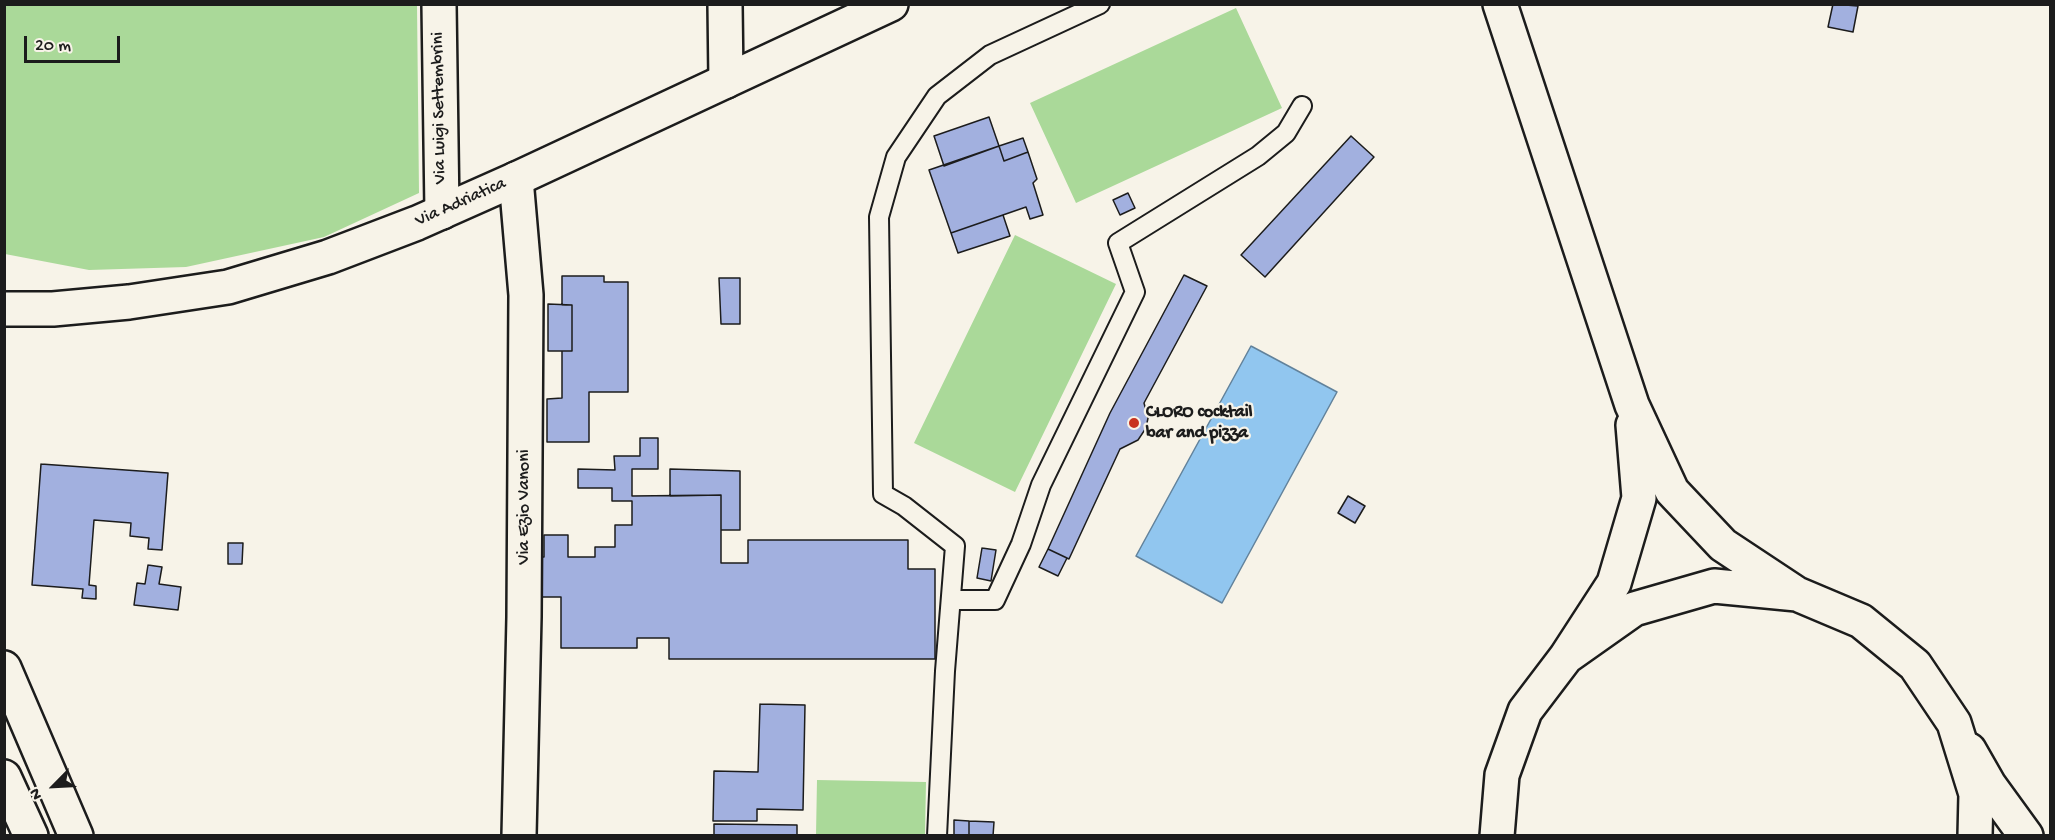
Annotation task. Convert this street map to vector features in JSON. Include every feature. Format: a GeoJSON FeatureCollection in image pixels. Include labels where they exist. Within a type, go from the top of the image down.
{"type":"FeatureCollection","features":[{"type":"Feature","properties":{"kind":"main road","name":"Via Luigi Settembrini"},"geometry":{"type":"LineString","coordinates":[[439,4],[442,212]]}},
{"type":"Feature","properties":{"kind":"main road"},"geometry":{"type":"LineString","coordinates":[[725,4],[726,81]]}},
{"type":"Feature","properties":{"kind":"main road","name":"Via Adriatica"},"geometry":{"type":"LineString","coordinates":[[4,309],[53,309],[129,302],[228,287],[328,257],[442,212],[891,4]]}},
{"type":"Feature","properties":{"kind":"main road"},"geometry":{"type":"LineString","coordinates":[[1500,4],[1632,405],[1672,491],[1723,545],[1797,594],[1861,621],[1915,665],[1954,723],[1989,785],[2026,836]]}},
{"type":"Feature","properties":{"kind":"main road","name":"Via Ezio Vanoni"},"geometry":{"type":"LineString","coordinates":[[516,178],[526,295],[524,617],[519,836]]}},
{"type":"Feature","properties":{"kind":"main road"},"geometry":{"type":"LineString","coordinates":[[1497,836],[1502,775],[1526,711],[1566,657],[1614,583],[1639,498],[1632,405]]}},
{"type":"Feature","properties":{"kind":"main road"},"geometry":{"type":"LineString","coordinates":[[1566,657],[1634,609],[1714,586],[1797,594]]}},
{"type":"Feature","properties":{"kind":"main road"},"geometry":{"type":"LineString","coordinates":[[4,668],[76,836]]}},
{"type":"Feature","properties":{"kind":"main road"},"geometry":{"type":"LineString","coordinates":[[1954,723],[1976,794],[1975,836]]}},
{"type":"Feature","properties":{"kind":"main road"},"geometry":{"type":"LineString","coordinates":[[4,777],[31,836]]}},
{"type":"Feature","properties":{"kind":"lane"},"geometry":{"type":"LineString","coordinates":[[937,836],[955,546],[904,506],[884,494],[879,217],[896,157],[937,96],[990,55],[1100,4]]}},
{"type":"Feature","properties":{"kind":"lane"},"geometry":{"type":"LineString","coordinates":[[951,600],[995,600],[1021,544],[1041,485],[1135,292],[1118,243],[1258,156],[1286,133],[1302,106]]}},
{"type":"Feature","properties":{"kind":"green space"},"geometry":{"type":"Polygon","coordinates":[[[4,5],[417,5],[419,193],[324,237],[186,267],[89,270],[5,254],[4,5]]]}},
{"type":"Feature","properties":{"kind":"green space"},"geometry":{"type":"Polygon","coordinates":[[[1236,8],[1282,108],[1076,203],[1030,103],[1236,8]]]}},
{"type":"Feature","properties":{"kind":"green space"},"geometry":{"type":"Polygon","coordinates":[[[1015,235],[1116,284],[1015,492],[914,443],[1015,235]]]}},
{"type":"Feature","properties":{"kind":"green space"},"geometry":{"type":"Polygon","coordinates":[[[817,780],[926,782],[925,835],[816,835],[817,780]]]}},
{"type":"Feature","properties":{"kind":"water"},"geometry":{"type":"Polygon","coordinates":[[[1251,346],[1337,392],[1222,603],[1136,556],[1251,346]]]}},
{"type":"Feature","properties":{"kind":"building"},"geometry":{"type":"Polygon","coordinates":[[[1833,4],[1858,6],[1853,32],[1828,27],[1833,4]]]}},
{"type":"Feature","properties":{"kind":"building"},"geometry":{"type":"Polygon","coordinates":[[[989,117],[999,146],[944,166],[934,136],[989,117]]]}},
{"type":"Feature","properties":{"kind":"building"},"geometry":{"type":"Polygon","coordinates":[[[1351,136],[1374,157],[1265,277],[1241,255],[1351,136]]]}},
{"type":"Feature","properties":{"kind":"building"},"geometry":{"type":"Polygon","coordinates":[[[1023,138],[1028,152],[1004,161],[999,146],[1023,138]]]}},
{"type":"Feature","properties":{"kind":"building"},"geometry":{"type":"Polygon","coordinates":[[[999,146],[1004,161],[1028,152],[1037,179],[1033,183],[1043,215],[1030,219],[1026,207],[951,233],[929,170],[999,146]]]}},
{"type":"Feature","properties":{"kind":"building"},"geometry":{"type":"Polygon","coordinates":[[[1128,193],[1135,208],[1120,215],[1113,200],[1128,193]]]}},
{"type":"Feature","properties":{"kind":"building"},"geometry":{"type":"Polygon","coordinates":[[[1003,215],[1010,236],[958,253],[951,233],[1003,215]]]}},
{"type":"Feature","properties":{"kind":"building"},"geometry":{"type":"Polygon","coordinates":[[[1184,275],[1207,286],[1144,403],[1148,418],[1146,428],[1138,440],[1120,449],[1069,559],[1048,549],[1110,413],[1184,275]]]}},
{"type":"Feature","properties":{"kind":"building"},"geometry":{"type":"Polygon","coordinates":[[[562,276],[604,276],[604,282],[628,282],[628,392],[589,392],[589,442],[547,442],[547,399],[562,398],[562,351],[572,351],[572,305],[562,305],[562,276]]]}},
{"type":"Feature","properties":{"kind":"building"},"geometry":{"type":"Polygon","coordinates":[[[719,278],[740,278],[740,324],[721,324],[719,278]]]}},
{"type":"Feature","properties":{"kind":"building"},"geometry":{"type":"Polygon","coordinates":[[[548,304],[572,305],[572,351],[548,351],[548,304]]]}},
{"type":"Feature","properties":{"kind":"building"},"geometry":{"type":"Polygon","coordinates":[[[640,438],[658,438],[658,469],[632,469],[632,496],[721,495],[721,563],[748,563],[748,540],[908,540],[908,569],[935,569],[935,659],[669,659],[669,638],[637,638],[637,648],[561,648],[561,597],[541,597],[544,535],[568,535],[568,557],[595,557],[595,547],[615,547],[615,525],[632,525],[632,501],[612,501],[612,488],[578,488],[578,469],[615,470],[614,456],[640,456],[640,438]]]}},
{"type":"Feature","properties":{"kind":"building"},"geometry":{"type":"Polygon","coordinates":[[[41,464],[168,473],[162,550],[148,549],[149,538],[130,536],[131,523],[94,520],[89,585],[96,586],[96,599],[82,598],[83,589],[32,585],[41,464]]]}},
{"type":"Feature","properties":{"kind":"building"},"geometry":{"type":"Polygon","coordinates":[[[670,469],[740,471],[740,530],[721,530],[721,495],[670,496],[670,469]]]}},
{"type":"Feature","properties":{"kind":"building"},"geometry":{"type":"Polygon","coordinates":[[[1348,496],[1365,506],[1355,523],[1338,513],[1348,496]]]}},
{"type":"Feature","properties":{"kind":"building"},"geometry":{"type":"Polygon","coordinates":[[[228,543],[243,543],[242,564],[228,564],[228,543]]]}},
{"type":"Feature","properties":{"kind":"building"},"geometry":{"type":"Polygon","coordinates":[[[982,548],[996,550],[991,581],[977,578],[982,548]]]}},
{"type":"Feature","properties":{"kind":"building"},"geometry":{"type":"Polygon","coordinates":[[[1048,549],[1067,558],[1058,576],[1039,567],[1048,549]]]}},
{"type":"Feature","properties":{"kind":"building"},"geometry":{"type":"Polygon","coordinates":[[[148,565],[162,567],[159,584],[181,587],[178,610],[134,605],[137,583],[145,584],[148,565]]]}},
{"type":"Feature","properties":{"kind":"building"},"geometry":{"type":"Polygon","coordinates":[[[760,704],[805,705],[803,810],[757,809],[757,821],[713,821],[714,771],[758,772],[760,704]]]}},
{"type":"Feature","properties":{"kind":"building"},"geometry":{"type":"Polygon","coordinates":[[[954,820],[969,821],[969,836],[954,836],[954,820]]]}},
{"type":"Feature","properties":{"kind":"building"},"geometry":{"type":"Polygon","coordinates":[[[969,821],[994,822],[993,836],[969,836],[969,821]]]}},
{"type":"Feature","properties":{"kind":"building"},"geometry":{"type":"Polygon","coordinates":[[[714,824],[797,825],[797,836],[714,836],[714,824]]]}},
{"type":"Feature","properties":{"kind":"place","name":"CLORO cocktail bar and pizza"},"geometry":{"type":"Point","coordinates":[1134,423]}}]}
